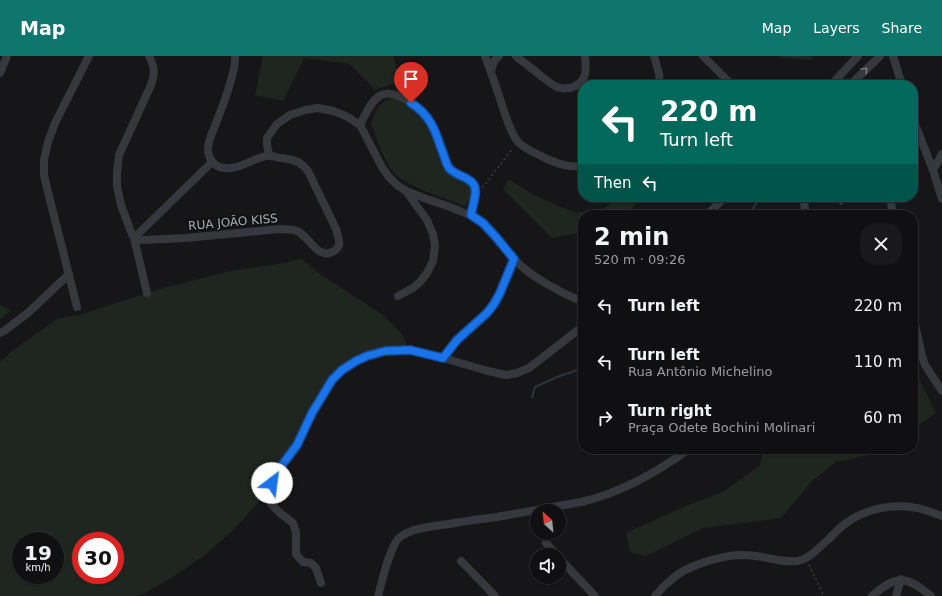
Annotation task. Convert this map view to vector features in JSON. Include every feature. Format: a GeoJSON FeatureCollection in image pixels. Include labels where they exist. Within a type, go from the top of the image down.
{"type":"FeatureCollection","features":[{"type":"Feature","properties":{"kind":"street"},"geometry":{"type":"LineString","coordinates":[[0,73],[7,56]]}},
{"type":"Feature","properties":{"kind":"street"},"geometry":{"type":"LineString","coordinates":[[77,307],[44,175],[44,160],[48,142],[55,123],[89,56]]}},
{"type":"Feature","properties":{"kind":"street"},"geometry":{"type":"LineString","coordinates":[[147,294],[134,238],[117,186],[117,173],[120,155],[154,75],[154,66],[150,56]]}},
{"type":"Feature","properties":{"kind":"street"},"geometry":{"type":"LineString","coordinates":[[134,238],[212,162],[209,156],[208,148],[227,95],[235,67],[235,56]]}},
{"type":"Feature","properties":{"kind":"street"},"geometry":{"type":"LineString","coordinates":[[485,56],[512,132],[518,141],[537,154],[558,164],[578,166]]}},
{"type":"Feature","properties":{"kind":"street"},"geometry":{"type":"LineString","coordinates":[[491,71],[494,61],[499,56]]}},
{"type":"Feature","properties":{"kind":"street"},"geometry":{"type":"LineString","coordinates":[[516,56],[556,86],[572,88],[578,85]]}},
{"type":"Feature","properties":{"kind":"street"},"geometry":{"type":"LineString","coordinates":[[583,80],[586,71],[585,56]]}},
{"type":"Feature","properties":{"kind":"street"},"geometry":{"type":"LineString","coordinates":[[654,56],[660,80]]}},
{"type":"Feature","properties":{"kind":"street"},"geometry":{"type":"LineString","coordinates":[[703,56],[727,80]]}},
{"type":"Feature","properties":{"kind":"street"},"geometry":{"type":"LineString","coordinates":[[836,80],[858,56]]}},
{"type":"Feature","properties":{"kind":"street"},"geometry":{"type":"LineString","coordinates":[[855,80],[880,56]]}},
{"type":"Feature","properties":{"kind":"street"},"geometry":{"type":"LineString","coordinates":[[892,56],[900,80]]}},
{"type":"Feature","properties":{"kind":"street"},"geometry":{"type":"LineString","coordinates":[[360,125],[373,101],[385,93],[403,98],[420,109],[434,128],[444,157],[450,169],[470,180],[474,184],[475,192],[471,215]]}},
{"type":"Feature","properties":{"kind":"street"},"geometry":{"type":"LineString","coordinates":[[269,156],[266,145],[267,138],[277,124],[290,115],[305,110],[318,108],[333,111],[346,116],[360,125],[382,167],[397,185],[406,191],[471,215],[483,223],[514,259],[554,288],[578,300]]}},
{"type":"Feature","properties":{"kind":"street"},"geometry":{"type":"LineString","coordinates":[[918,132],[933,170],[942,199]]}},
{"type":"Feature","properties":{"kind":"street"},"geometry":{"type":"LineString","coordinates":[[933,170],[942,154]]}},
{"type":"Feature","properties":{"kind":"street","name":"RUA JOÃO KISS"},"geometry":{"type":"LineString","coordinates":[[134,238],[136,240],[186,238],[290,229],[304,235],[318,251],[323,254],[331,253],[337,250],[340,245],[336,229],[308,171],[302,163],[291,159],[269,156],[233,167],[224,168],[217,166],[212,162]]}},
{"type":"Feature","properties":{"kind":"street"},"geometry":{"type":"LineString","coordinates":[[398,296],[413,288],[427,273],[433,261],[435,246],[433,234],[426,220],[406,191]]}},
{"type":"Feature","properties":{"kind":"street"},"geometry":{"type":"LineString","coordinates":[[712,210],[720,202]]}},
{"type":"Feature","properties":{"kind":"street"},"geometry":{"type":"LineString","coordinates":[[443,358],[457,340],[487,313],[494,304],[514,259]]}},
{"type":"Feature","properties":{"kind":"street"},"geometry":{"type":"LineString","coordinates":[[0,333],[29,312],[69,274]]}},
{"type":"Feature","properties":{"kind":"street"},"geometry":{"type":"LineString","coordinates":[[321,583],[316,568],[311,563],[303,562],[296,554],[296,532],[292,523],[280,514],[271,504],[268,492],[276,474],[297,445],[312,413],[332,380],[342,370],[367,356],[385,351],[410,350],[443,358],[488,372],[506,375],[517,373],[528,368],[578,330]]}},
{"type":"Feature","properties":{"kind":"street"},"geometry":{"type":"LineString","coordinates":[[918,338],[925,365],[942,391]]}},
{"type":"Feature","properties":{"kind":"street"},"geometry":{"type":"LineString","coordinates":[[378,596],[394,543],[410,531],[558,506],[598,497],[628,486],[649,476],[682,454]]}},
{"type":"Feature","properties":{"kind":"street"},"geometry":{"type":"LineString","coordinates":[[655,596],[672,578],[681,572],[691,567],[717,559],[737,555],[787,561],[797,561],[806,558],[853,518],[882,507],[905,506],[942,516]]}},
{"type":"Feature","properties":{"kind":"street"},"geometry":{"type":"LineString","coordinates":[[546,543],[551,548]]}},
{"type":"Feature","properties":{"kind":"street"},"geometry":{"type":"LineString","coordinates":[[461,561],[495,596]]}},
{"type":"Feature","properties":{"kind":"street"},"geometry":{"type":"LineString","coordinates":[[566,565],[595,596]]}},
{"type":"Feature","properties":{"kind":"street"},"geometry":{"type":"LineString","coordinates":[[896,596],[901,580]]}},
{"type":"Feature","properties":{"kind":"street"},"geometry":{"type":"LineString","coordinates":[[872,596],[887,584],[893,581],[901,580],[911,582],[921,587],[931,596]]}},
{"type":"Feature","properties":{"kind":"path"},"geometry":{"type":"LineString","coordinates":[[475,192],[484,186],[518,141]]}},
{"type":"Feature","properties":{"kind":"path"},"geometry":{"type":"LineString","coordinates":[[806,558],[824,596]]}},
{"type":"Feature","properties":{"kind":"shaded area"},"geometry":{"type":"Polygon","coordinates":[[[263,56],[393,56],[401,81],[375,90],[350,64],[304,58],[283,101],[255,95],[263,56]]]}},
{"type":"Feature","properties":{"kind":"shaded area"},"geometry":{"type":"Polygon","coordinates":[[[777,56],[813,56],[811,60],[782,58],[777,56]]]}},
{"type":"Feature","properties":{"kind":"shaded area"},"geometry":{"type":"Polygon","coordinates":[[[394,98],[409,106],[421,117],[430,130],[444,167],[465,181],[471,188],[473,193],[465,206],[405,182],[389,167],[380,149],[371,124],[378,107],[389,99],[394,98]]]}},
{"type":"Feature","properties":{"kind":"shaded area"},"geometry":{"type":"Polygon","coordinates":[[[509,179],[534,195],[575,213],[578,213],[578,233],[552,238],[503,189],[509,179]]]}},
{"type":"Feature","properties":{"kind":"shaded area"},"geometry":{"type":"Polygon","coordinates":[[[613,202],[638,202],[630,210],[595,210],[602,209],[613,202]]]}},
{"type":"Feature","properties":{"kind":"shaded area"},"geometry":{"type":"Polygon","coordinates":[[[302,259],[320,274],[383,315],[402,334],[409,350],[385,351],[342,370],[268,492],[231,532],[205,555],[173,577],[143,594],[133,596],[0,596],[0,362],[12,351],[57,319],[79,315],[156,290],[230,271],[302,259]]]}},
{"type":"Feature","properties":{"kind":"shaded area"},"geometry":{"type":"Polygon","coordinates":[[[0,305],[11,310],[0,320],[0,305]]]}},
{"type":"Feature","properties":{"kind":"shaded area"},"geometry":{"type":"Polygon","coordinates":[[[918,377],[936,413],[918,426],[918,377]]]}},
{"type":"Feature","properties":{"kind":"shaded area"},"geometry":{"type":"Polygon","coordinates":[[[762,454],[873,454],[836,462],[812,481],[781,518],[703,528],[646,556],[630,552],[626,533],[688,505],[725,491],[760,465],[762,454]]]}},
{"type":"Feature","properties":{"kind":"waterway"},"geometry":{"type":"LineString","coordinates":[[752,210],[757,202]]}},
{"type":"Feature","properties":{"kind":"waterway"},"geometry":{"type":"LineString","coordinates":[[532,397],[535,387],[578,370]]}},
{"type":"Feature","properties":{"kind":"route"},"geometry":{"type":"LineString","coordinates":[[272,483],[276,473],[297,445],[312,413],[332,380],[342,370],[367,356],[385,351],[410,350],[443,358],[457,340],[487,313],[494,304],[514,259],[483,223],[471,215],[475,192],[474,184],[470,180],[450,169],[444,157],[434,128],[420,109],[411,103]]}}]}
